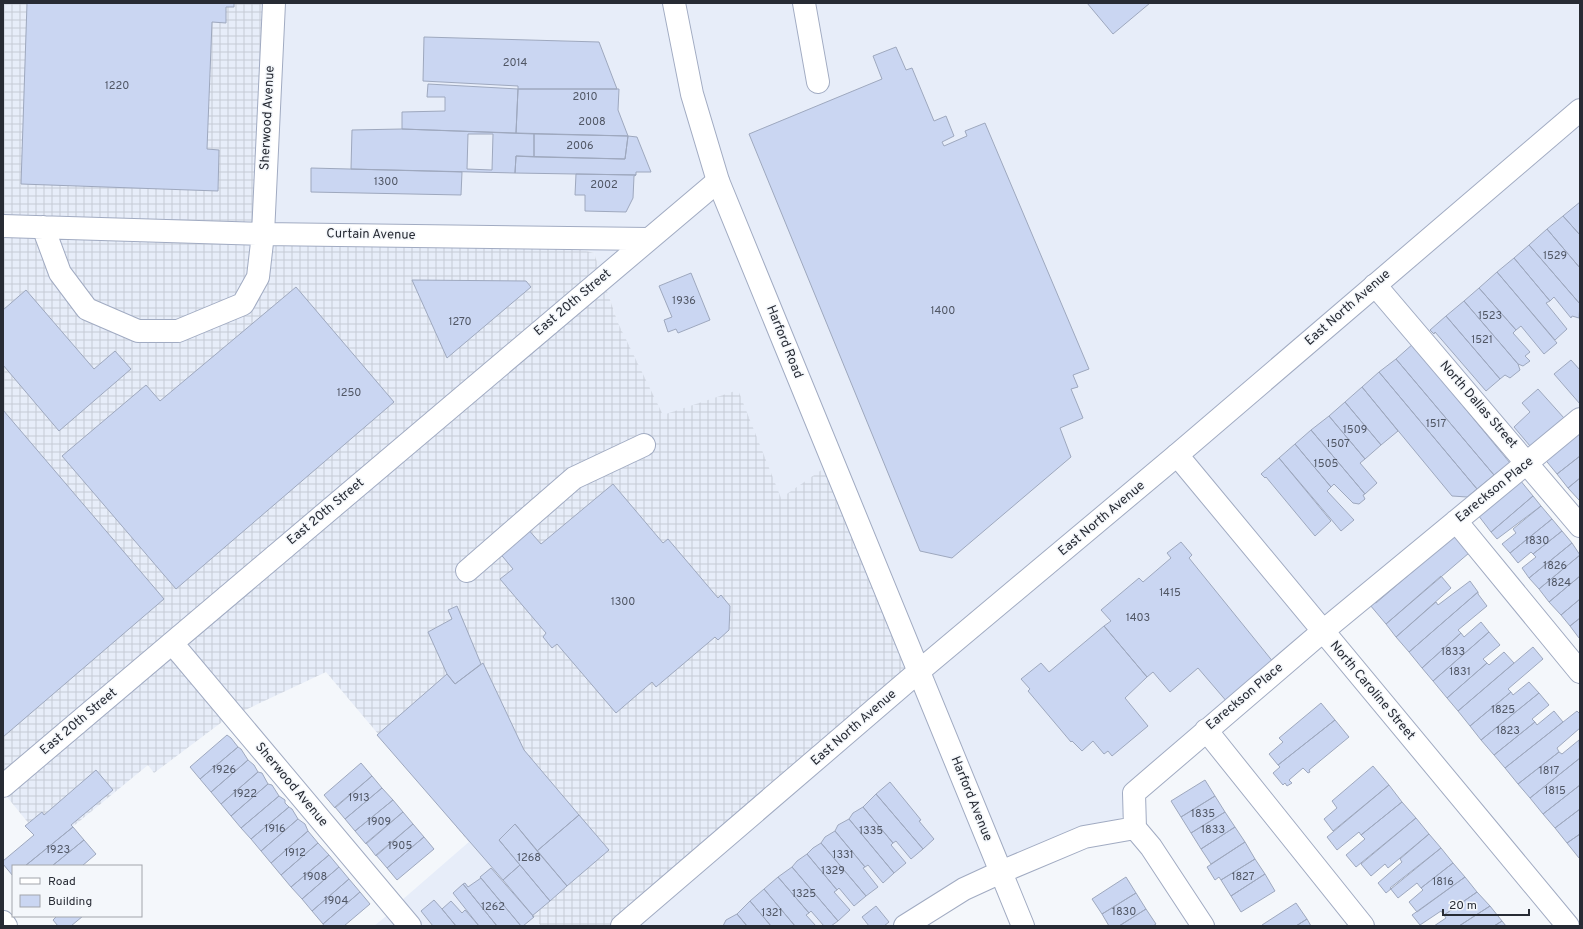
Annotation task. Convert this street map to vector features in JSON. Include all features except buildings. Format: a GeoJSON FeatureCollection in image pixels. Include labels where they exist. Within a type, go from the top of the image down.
{"type":"FeatureCollection","features":[{"type":"Feature","properties":{"kind":"street","name":"Sherwood Avenue"},"geometry":{"type":"LineString","coordinates":[[43,227],[60,273],[87,309],[138,331],[178,331],[243,304],[258,277],[263,234],[274,3]]}},
{"type":"Feature","properties":{"kind":"street","name":"Harford Road"},"geometry":{"type":"LineString","coordinates":[[674,3],[692,94],[718,180],[918,672]]}},
{"type":"Feature","properties":{"kind":"street"},"geometry":{"type":"LineString","coordinates":[[804,3],[818,82]]}},
{"type":"Feature","properties":{"kind":"street","name":"East North Avenue"},"geometry":{"type":"LineString","coordinates":[[622,926],[918,672],[1178,455],[1375,285],[1577,118]]}},
{"type":"Feature","properties":{"kind":"street"},"geometry":{"type":"LineString","coordinates":[[649,239],[718,180]]}},
{"type":"Feature","properties":{"kind":"street","name":"Curtain Avenue"},"geometry":{"type":"LineString","coordinates":[[3,226],[263,234],[649,239]]}},
{"type":"Feature","properties":{"kind":"street","name":"East 20th Street"},"geometry":{"type":"LineString","coordinates":[[3,786],[649,239]]}},
{"type":"Feature","properties":{"kind":"street","name":"North Dallas Street"},"geometry":{"type":"LineString","coordinates":[[1375,285],[1528,463],[1580,526]]}},
{"type":"Feature","properties":{"kind":"street","name":"Eareckson Place"},"geometry":{"type":"LineString","coordinates":[[1135,828],[1134,792],[1323,632],[1580,419]]}},
{"type":"Feature","properties":{"kind":"street"},"geometry":{"type":"LineString","coordinates":[[467,571],[574,478],[644,445]]}},
{"type":"Feature","properties":{"kind":"street","name":"North Caroline Street"},"geometry":{"type":"LineString","coordinates":[[1178,455],[1323,632],[1568,926]]}},
{"type":"Feature","properties":{"kind":"street"},"geometry":{"type":"LineString","coordinates":[[1456,521],[1580,672]]}},
{"type":"Feature","properties":{"kind":"street","name":"Sherwood Avenue"},"geometry":{"type":"LineString","coordinates":[[172,643],[410,926]]}},
{"type":"Feature","properties":{"kind":"street","name":"Harford Avenue"},"geometry":{"type":"LineString","coordinates":[[918,672],[1024,926]]}},
{"type":"Feature","properties":{"kind":"street"},"geometry":{"type":"LineString","coordinates":[[1206,730],[1364,926]]}},
{"type":"Feature","properties":{"kind":"street"},"geometry":{"type":"LineString","coordinates":[[905,926],[964,889],[1001,872],[1084,837],[1135,828],[1151,847],[1203,926]]}},
{"type":"Feature","properties":{"kind":"street"},"geometry":{"type":"LineString","coordinates":[[3,922],[6,926]]}},
{"type":"Feature","properties":{"kind":"shaded area"},"geometry":{"type":"Polygon","coordinates":[[[3,3],[277,3],[269,235],[547,241],[594,253],[618,323],[663,415],[738,390],[781,498],[833,462],[921,669],[617,926],[541,926],[471,841],[469,842],[326,672],[226,719],[154,773],[148,765],[48,847],[3,792],[3,3]]]}},
{"type":"Feature","properties":{"kind":"shaded area"},"geometry":{"type":"Polygon","coordinates":[[[277,3],[1580,3],[1580,414],[1140,787],[1129,814],[931,908],[908,926],[617,926],[609,850],[618,323],[594,253],[547,241],[269,235],[277,3]]]}},
{"type":"Feature","properties":{"kind":"shaded area"},"geometry":{"type":"Polygon","coordinates":[[[470,841],[541,926],[374,926],[395,909],[394,907],[470,841]]]}}]}
